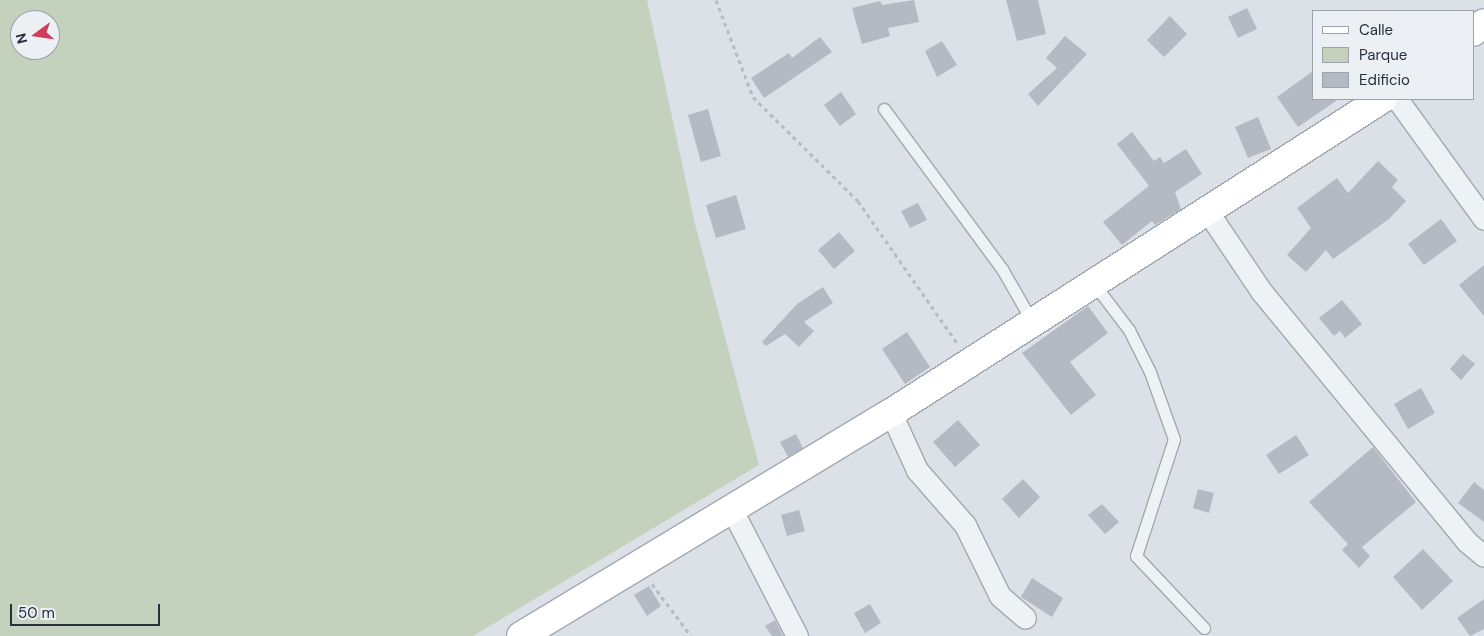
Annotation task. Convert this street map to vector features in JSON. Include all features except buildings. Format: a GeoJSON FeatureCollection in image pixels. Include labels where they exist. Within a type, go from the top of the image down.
{"type":"FeatureCollection","features":[{"type":"Feature","properties":{"kind":"street"},"geometry":{"type":"LineString","coordinates":[[1474,31],[1484,23]]}},
{"type":"Feature","properties":{"kind":"street"},"geometry":{"type":"LineString","coordinates":[[521,636],[640,567],[891,413],[1380,100]]}},
{"type":"Feature","properties":{"kind":"street"},"geometry":{"type":"LineString","coordinates":[[1398,100],[1484,220]]}},
{"type":"Feature","properties":{"kind":"street"},"geometry":{"type":"LineString","coordinates":[[1208,212],[1261,291],[1466,541],[1484,556]]}},
{"type":"Feature","properties":{"kind":"street"},"geometry":{"type":"LineString","coordinates":[[891,413],[917,470],[965,525],[1000,596],[1025,618]]}},
{"type":"Feature","properties":{"kind":"street"},"geometry":{"type":"LineString","coordinates":[[732,510],[797,636]]}},
{"type":"Feature","properties":{"kind":"lane"},"geometry":{"type":"LineString","coordinates":[[884,109],[1002,269],[1033,323]]}},
{"type":"Feature","properties":{"kind":"lane"},"geometry":{"type":"LineString","coordinates":[[1094,284],[1133,339],[1174,439],[1136,556],[1204,628]]}},
{"type":"Feature","properties":{"kind":"path"},"geometry":{"type":"LineString","coordinates":[[716,0],[753,97],[858,200],[970,363]]}},
{"type":"Feature","properties":{"kind":"path"},"geometry":{"type":"LineString","coordinates":[[640,567],[691,636]]}},
{"type":"Feature","properties":{"kind":"green space"},"geometry":{"type":"Polygon","coordinates":[[[0,0],[647,0],[695,224],[759,465],[473,636],[0,636],[0,0]]]}}]}
